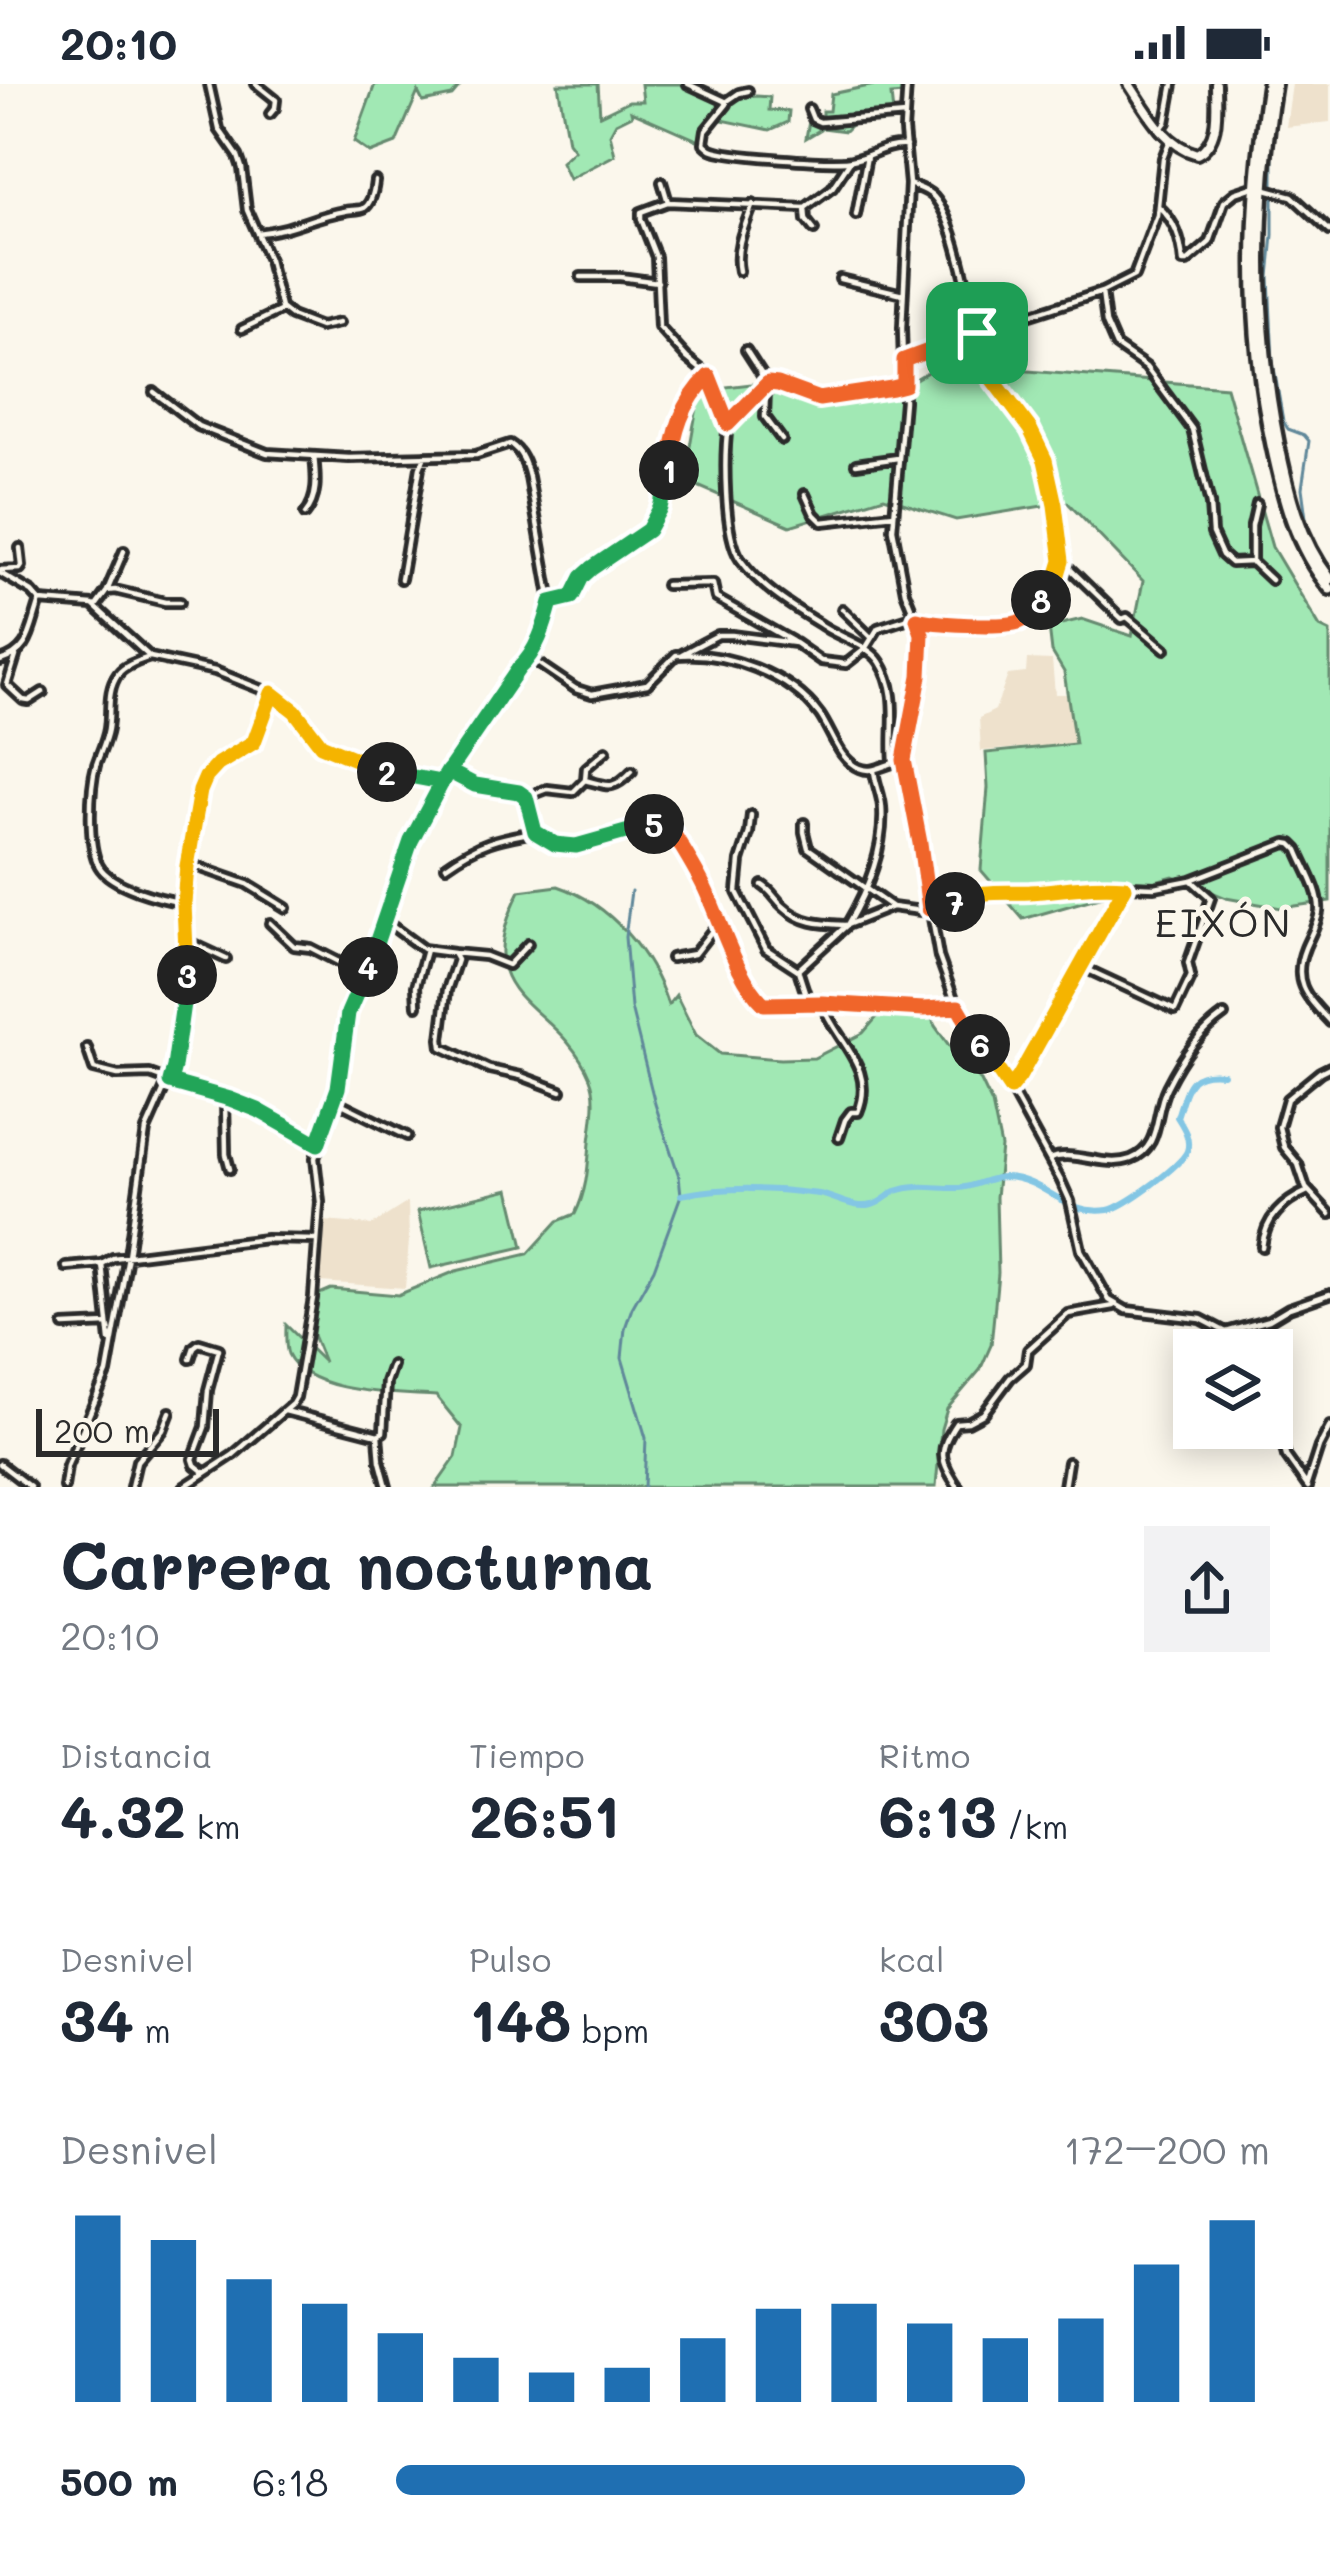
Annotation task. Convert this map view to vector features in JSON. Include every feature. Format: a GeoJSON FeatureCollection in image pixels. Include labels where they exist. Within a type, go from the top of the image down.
{"type":"FeatureCollection","features":[{"type":"Feature","properties":{"kind":"main road"},"geometry":{"type":"LineString","coordinates":[[1272,84],[1260,294],[1271,408],[1297,519],[1330,579]]}},
{"type":"Feature","properties":{"kind":"main road"},"geometry":{"type":"LineString","coordinates":[[1266,189],[1252,274],[1268,425],[1295,532],[1330,590]]}},
{"type":"Feature","properties":{"kind":"street"},"geometry":{"type":"LineString","coordinates":[[209,84],[219,129],[242,168],[248,211],[283,310],[320,327],[339,323]]}},
{"type":"Feature","properties":{"kind":"street"},"geometry":{"type":"LineString","coordinates":[[256,84],[276,100],[269,114]]}},
{"type":"Feature","properties":{"kind":"street"},"geometry":{"type":"LineString","coordinates":[[688,84],[726,102]]}},
{"type":"Feature","properties":{"kind":"street"},"geometry":{"type":"LineString","coordinates":[[908,84],[904,385],[894,539],[904,592],[922,634],[920,676],[904,760],[946,981],[1049,1159],[1070,1202],[1081,1250],[1100,1287],[1126,1310],[1194,1317],[1220,1329]]}},
{"type":"Feature","properties":{"kind":"street"},"geometry":{"type":"LineString","coordinates":[[1129,84],[1160,130],[1193,153],[1208,147],[1214,130],[1216,84]]}},
{"type":"Feature","properties":{"kind":"street"},"geometry":{"type":"LineString","coordinates":[[1160,130],[1173,84]]}},
{"type":"Feature","properties":{"kind":"street"},"geometry":{"type":"LineString","coordinates":[[748,91],[726,102],[725,110],[706,130],[704,140],[711,149],[850,161],[888,146],[906,146]]}},
{"type":"Feature","properties":{"kind":"street"},"geometry":{"type":"LineString","coordinates":[[809,109],[820,122],[905,115]]}},
{"type":"Feature","properties":{"kind":"street"},"geometry":{"type":"LineString","coordinates":[[904,360],[1102,292],[1134,276],[1158,206],[1163,158],[1170,140]]}},
{"type":"Feature","properties":{"kind":"street"},"geometry":{"type":"LineString","coordinates":[[856,215],[867,156]]}},
{"type":"Feature","properties":{"kind":"street"},"geometry":{"type":"LineString","coordinates":[[640,215],[668,202],[805,208],[832,188],[850,161]]}},
{"type":"Feature","properties":{"kind":"street"},"geometry":{"type":"LineString","coordinates":[[257,233],[360,210],[373,195],[375,181]]}},
{"type":"Feature","properties":{"kind":"street"},"geometry":{"type":"LineString","coordinates":[[662,182],[668,202]]}},
{"type":"Feature","properties":{"kind":"street"},"geometry":{"type":"LineString","coordinates":[[666,585],[713,584],[716,598],[821,661],[838,665],[865,649],[878,628],[909,618],[1019,622],[1045,596],[1062,561],[1045,460],[1030,429],[990,376],[954,242],[940,208],[931,194],[909,184]]}},
{"type":"Feature","properties":{"kind":"street"},"geometry":{"type":"LineString","coordinates":[[1158,206],[1171,218],[1183,262],[1210,242],[1224,202],[1235,193],[1266,189],[1292,196],[1330,231]]}},
{"type":"Feature","properties":{"kind":"street"},"geometry":{"type":"LineString","coordinates":[[739,271],[741,237],[753,204]]}},
{"type":"Feature","properties":{"kind":"street"},"geometry":{"type":"LineString","coordinates":[[805,208],[806,220],[814,230]]}},
{"type":"Feature","properties":{"kind":"street"},"geometry":{"type":"LineString","coordinates":[[632,209],[640,215],[656,257],[659,328],[709,376],[728,424],[723,474],[737,554],[789,604],[880,661],[893,696],[892,761]]}},
{"type":"Feature","properties":{"kind":"street"},"geometry":{"type":"LineString","coordinates":[[581,277],[658,282]]}},
{"type":"Feature","properties":{"kind":"street"},"geometry":{"type":"LineString","coordinates":[[840,279],[903,294]]}},
{"type":"Feature","properties":{"kind":"street"},"geometry":{"type":"LineString","coordinates":[[1102,292],[1106,323],[1116,346],[1146,367],[1192,429],[1210,503],[1212,533],[1222,555],[1231,563],[1252,562]]}},
{"type":"Feature","properties":{"kind":"street"},"geometry":{"type":"LineString","coordinates":[[242,329],[283,310]]}},
{"type":"Feature","properties":{"kind":"street"},"geometry":{"type":"LineString","coordinates":[[746,350],[768,383],[765,417],[782,440]]}},
{"type":"Feature","properties":{"kind":"street"},"geometry":{"type":"LineString","coordinates":[[551,602],[572,597],[592,568],[648,530],[660,508],[679,416],[709,376]]}},
{"type":"Feature","properties":{"kind":"street"},"geometry":{"type":"LineString","coordinates":[[728,424],[768,383]]}},
{"type":"Feature","properties":{"kind":"street"},"geometry":{"type":"LineString","coordinates":[[768,383],[819,399],[904,385]]}},
{"type":"Feature","properties":{"kind":"street"},"geometry":{"type":"LineString","coordinates":[[154,392],[198,425],[267,453],[476,455],[510,443],[526,464],[551,602],[528,660],[448,771],[411,841],[386,921],[348,1013],[334,1100],[315,1158],[320,1202],[313,1298],[296,1397],[233,1455],[184,1487]]}},
{"type":"Feature","properties":{"kind":"street"},"geometry":{"type":"LineString","coordinates":[[305,514],[315,490],[314,456]]}},
{"type":"Feature","properties":{"kind":"street"},"geometry":{"type":"LineString","coordinates":[[401,579],[425,456]]}},
{"type":"Feature","properties":{"kind":"street"},"geometry":{"type":"LineString","coordinates":[[856,464],[901,458]]}},
{"type":"Feature","properties":{"kind":"street"},"geometry":{"type":"LineString","coordinates":[[805,494],[822,522],[893,514]]}},
{"type":"Feature","properties":{"kind":"street"},"geometry":{"type":"LineString","coordinates":[[1257,504],[1252,562],[1271,580]]}},
{"type":"Feature","properties":{"kind":"street"},"geometry":{"type":"LineString","coordinates":[[0,572],[20,569],[20,548]]}},
{"type":"Feature","properties":{"kind":"street"},"geometry":{"type":"LineString","coordinates":[[96,607],[124,551]]}},
{"type":"Feature","properties":{"kind":"street"},"geometry":{"type":"LineString","coordinates":[[1062,561],[1122,619],[1126,617],[1165,649]]}},
{"type":"Feature","properties":{"kind":"street"},"geometry":{"type":"LineString","coordinates":[[0,572],[40,601],[96,607],[150,657],[215,670],[272,693],[295,711],[321,745],[373,768],[441,782]]}},
{"type":"Feature","properties":{"kind":"street"},"geometry":{"type":"LineString","coordinates":[[107,591],[180,602]]}},
{"type":"Feature","properties":{"kind":"street"},"geometry":{"type":"LineString","coordinates":[[0,661],[25,648],[40,601]]}},
{"type":"Feature","properties":{"kind":"street"},"geometry":{"type":"LineString","coordinates":[[842,609],[872,638]]}},
{"type":"Feature","properties":{"kind":"street"},"geometry":{"type":"LineString","coordinates":[[528,660],[592,694],[642,686],[671,658],[718,635],[795,643]]}},
{"type":"Feature","properties":{"kind":"street"},"geometry":{"type":"LineString","coordinates":[[682,654],[732,660],[792,688],[819,712],[850,763],[866,771],[904,760]]}},
{"type":"Feature","properties":{"kind":"street"},"geometry":{"type":"LineString","coordinates":[[16,656],[7,685],[22,700],[44,692]]}},
{"type":"Feature","properties":{"kind":"street"},"geometry":{"type":"LineString","coordinates":[[150,657],[121,669],[115,680],[108,730],[95,769],[92,841],[99,866],[114,880],[184,903]]}},
{"type":"Feature","properties":{"kind":"street"},"geometry":{"type":"LineString","coordinates":[[64,1487],[67,1466],[104,1382],[146,1130],[174,1067],[187,978],[187,863],[200,791],[218,764],[254,742],[272,693]]}},
{"type":"Feature","properties":{"kind":"street"},"geometry":{"type":"LineString","coordinates":[[526,797],[547,789],[573,792],[585,780],[586,768],[606,751]]}},
{"type":"Feature","properties":{"kind":"street"},"geometry":{"type":"LineString","coordinates":[[798,970],[847,925],[866,888],[883,812],[874,770]]}},
{"type":"Feature","properties":{"kind":"street"},"geometry":{"type":"LineString","coordinates":[[448,771],[467,783],[511,789],[526,797],[535,832]]}},
{"type":"Feature","properties":{"kind":"street"},"geometry":{"type":"LineString","coordinates":[[585,780],[608,787],[632,771]]}},
{"type":"Feature","properties":{"kind":"street"},"geometry":{"type":"LineString","coordinates":[[751,814],[737,892],[766,949],[798,970],[809,1004]]}},
{"type":"Feature","properties":{"kind":"street"},"geometry":{"type":"LineString","coordinates":[[446,866],[478,845],[509,834],[535,832],[555,844],[576,846],[665,823],[707,893],[760,1002],[958,1007]]}},
{"type":"Feature","properties":{"kind":"street"},"geometry":{"type":"LineString","coordinates":[[804,823],[808,848],[892,907],[911,912],[1001,890],[1155,887],[1191,880],[1286,843],[1298,850],[1319,900],[1316,922],[1301,958],[1301,986],[1330,1022]]}},
{"type":"Feature","properties":{"kind":"street"},"geometry":{"type":"LineString","coordinates":[[187,863],[247,884],[286,908]]}},
{"type":"Feature","properties":{"kind":"street"},"geometry":{"type":"LineString","coordinates":[[1080,966],[1175,1010],[1191,976],[1188,963],[1211,898],[1191,880]]}},
{"type":"Feature","properties":{"kind":"street"},"geometry":{"type":"LineString","coordinates":[[762,885],[806,922],[847,925],[892,907]]}},
{"type":"Feature","properties":{"kind":"street"},"geometry":{"type":"LineString","coordinates":[[1010,1088],[1125,887]]}},
{"type":"Feature","properties":{"kind":"street"},"geometry":{"type":"LineString","coordinates":[[386,921],[426,950],[485,956],[508,965]]}},
{"type":"Feature","properties":{"kind":"street"},"geometry":{"type":"LineString","coordinates":[[270,923],[294,946],[311,948],[364,975]]}},
{"type":"Feature","properties":{"kind":"street"},"geometry":{"type":"LineString","coordinates":[[671,958],[694,954],[718,923]]}},
{"type":"Feature","properties":{"kind":"street"},"geometry":{"type":"LineString","coordinates":[[185,940],[226,959]]}},
{"type":"Feature","properties":{"kind":"street"},"geometry":{"type":"LineString","coordinates":[[500,973],[528,944]]}},
{"type":"Feature","properties":{"kind":"street"},"geometry":{"type":"LineString","coordinates":[[417,1006],[416,986],[426,950]]}},
{"type":"Feature","properties":{"kind":"street"},"geometry":{"type":"LineString","coordinates":[[454,953],[457,960],[447,990],[442,1047],[489,1069],[561,1091]]}},
{"type":"Feature","properties":{"kind":"street"},"geometry":{"type":"LineString","coordinates":[[822,1003],[831,1025],[858,1061],[864,1090],[858,1112],[851,1112],[845,1120],[839,1138]]}},
{"type":"Feature","properties":{"kind":"street"},"geometry":{"type":"LineString","coordinates":[[1049,1159],[1063,1154],[1112,1162],[1142,1154],[1156,1132],[1165,1090],[1197,1038],[1224,1015]]}},
{"type":"Feature","properties":{"kind":"street"},"geometry":{"type":"LineString","coordinates":[[86,1048],[94,1069],[118,1075],[150,1074],[225,1098],[258,1110],[318,1144]]}},
{"type":"Feature","properties":{"kind":"street"},"geometry":{"type":"LineString","coordinates":[[1330,1067],[1287,1099],[1280,1121],[1284,1147],[1298,1163],[1308,1191],[1330,1214]]}},
{"type":"Feature","properties":{"kind":"street"},"geometry":{"type":"LineString","coordinates":[[225,1098],[230,1168]]}},
{"type":"Feature","properties":{"kind":"street"},"geometry":{"type":"LineString","coordinates":[[334,1100],[407,1136]]}},
{"type":"Feature","properties":{"kind":"street"},"geometry":{"type":"LineString","coordinates":[[1262,1247],[1263,1235],[1282,1204],[1308,1191]]}},
{"type":"Feature","properties":{"kind":"street"},"geometry":{"type":"LineString","coordinates":[[66,1267],[266,1238],[316,1240]]}},
{"type":"Feature","properties":{"kind":"street"},"geometry":{"type":"LineString","coordinates":[[102,1264],[111,1345]]}},
{"type":"Feature","properties":{"kind":"street"},"geometry":{"type":"LineString","coordinates":[[1237,1329],[1330,1294]]}},
{"type":"Feature","properties":{"kind":"street"},"geometry":{"type":"LineString","coordinates":[[958,1487],[942,1462],[944,1440],[956,1423],[983,1414],[1026,1364],[1028,1350],[1068,1314],[1115,1305]]}},
{"type":"Feature","properties":{"kind":"street"},"geometry":{"type":"LineString","coordinates":[[64,1326],[108,1324]]}},
{"type":"Feature","properties":{"kind":"street"},"geometry":{"type":"LineString","coordinates":[[190,1359],[199,1343],[219,1349],[205,1426],[193,1459],[205,1473]]}},
{"type":"Feature","properties":{"kind":"street"},"geometry":{"type":"LineString","coordinates":[[387,1487],[379,1435],[392,1365]]}},
{"type":"Feature","properties":{"kind":"street"},"geometry":{"type":"LineString","coordinates":[[285,1411],[379,1435]]}},
{"type":"Feature","properties":{"kind":"street"},"geometry":{"type":"LineString","coordinates":[[131,1487],[136,1461],[163,1430],[170,1412]]}},
{"type":"Feature","properties":{"kind":"street"},"geometry":{"type":"LineString","coordinates":[[1308,1486],[1330,1426]]}},
{"type":"Feature","properties":{"kind":"street"},"geometry":{"type":"LineString","coordinates":[[1284,1449],[1308,1486]]}},
{"type":"Feature","properties":{"kind":"street"},"geometry":{"type":"LineString","coordinates":[[1064,1487],[1068,1462]]}},
{"type":"Feature","properties":{"kind":"street"},"geometry":{"type":"LineString","coordinates":[[0,1464],[30,1487]]}},
{"type":"Feature","properties":{"kind":"shaded area"},"geometry":{"type":"Polygon","coordinates":[[[1292,84],[1330,84],[1330,122],[1286,127],[1292,84]]]}},
{"type":"Feature","properties":{"kind":"shaded area"},"geometry":{"type":"Polygon","coordinates":[[[1027,659],[1052,660],[1055,694],[1067,694],[1074,744],[981,751],[979,718],[995,710],[1008,675],[1026,673],[1027,659]]]}},
{"type":"Feature","properties":{"kind":"shaded area"},"geometry":{"type":"Polygon","coordinates":[[[408,1202],[405,1288],[320,1282],[325,1221],[372,1225],[408,1202]]]}},
{"type":"Feature","properties":{"kind":"green space"},"geometry":{"type":"Polygon","coordinates":[[[375,84],[462,84],[452,96],[423,102],[418,92],[396,143],[370,153],[354,142],[375,84]]]}},
{"type":"Feature","properties":{"kind":"green space"},"geometry":{"type":"Polygon","coordinates":[[[558,84],[598,84],[600,115],[629,101],[643,101],[641,84],[685,84],[724,102],[702,142],[631,111],[610,134],[615,155],[569,179],[561,162],[574,150],[568,142],[558,84]]]}},
{"type":"Feature","properties":{"kind":"green space"},"geometry":{"type":"Polygon","coordinates":[[[903,84],[902,94],[891,95],[893,113],[855,121],[845,131],[823,128],[806,138],[809,121],[829,111],[831,94],[903,84]]]}},
{"type":"Feature","properties":{"kind":"green space"},"geometry":{"type":"Polygon","coordinates":[[[770,97],[769,110],[789,111],[788,122],[770,130],[722,120],[734,102],[770,97]]]}},
{"type":"Feature","properties":{"kind":"green space"},"geometry":{"type":"Polygon","coordinates":[[[941,364],[1226,387],[1272,547],[1320,627],[1330,632],[1330,901],[1281,908],[1226,898],[1173,876],[1023,919],[981,870],[986,753],[1075,744],[1064,672],[1052,652],[1049,627],[1082,619],[1132,636],[1143,581],[1067,502],[956,520],[884,497],[790,526],[684,480],[700,390],[768,382],[821,403],[900,388],[941,364]]]}},
{"type":"Feature","properties":{"kind":"green space"},"geometry":{"type":"Polygon","coordinates":[[[558,886],[612,918],[640,949],[668,1005],[676,995],[696,1035],[720,1054],[814,1058],[863,1033],[877,1017],[904,1002],[928,1009],[958,1058],[981,1081],[992,1104],[1001,1147],[991,1345],[980,1370],[947,1409],[936,1487],[435,1487],[456,1457],[462,1428],[436,1396],[333,1385],[299,1367],[288,1354],[286,1325],[324,1362],[313,1335],[317,1295],[331,1289],[398,1295],[456,1271],[528,1254],[558,1221],[575,1214],[588,1170],[592,1085],[575,1052],[508,979],[502,957],[505,928],[520,891],[558,886]]]}},
{"type":"Feature","properties":{"kind":"green space"},"geometry":{"type":"Polygon","coordinates":[[[509,1189],[523,1247],[431,1268],[418,1211],[509,1189]]]}},
{"type":"Feature","properties":{"kind":"waterway"},"geometry":{"type":"LineString","coordinates":[[1282,84],[1273,136],[1269,277],[1273,362],[1283,421],[1309,441],[1302,488],[1306,518]]}},
{"type":"Feature","properties":{"kind":"waterway"},"geometry":{"type":"LineString","coordinates":[[631,891],[625,937],[631,1008],[681,1195],[654,1269],[625,1328],[622,1358],[646,1438],[644,1487]]}},
{"type":"Feature","properties":{"kind":"waterway"},"geometry":{"type":"LineString","coordinates":[[681,1195],[767,1189],[819,1194],[866,1206],[904,1189],[960,1188],[1005,1177],[1033,1184],[1079,1208],[1108,1210],[1138,1194],[1183,1157],[1188,1142],[1177,1117],[1186,1089],[1202,1075],[1223,1074]]}},
{"type":"Feature","properties":{"kind":"district","name":"EIXÓN"},"geometry":{"type":"Point","coordinates":[1224,921]}},
{"type":"Feature","properties":{"kind":"route"},"geometry":{"type":"LineString","coordinates":[[977,333],[904,360],[904,385],[892,388],[819,399],[768,383],[728,424],[709,376],[679,416],[660,508],[648,530],[592,568],[572,597],[551,602],[528,660],[519,668],[476,733],[448,771],[441,782],[373,768],[321,745],[295,711],[272,693],[254,742],[218,764],[200,791],[184,903],[187,978],[170,1082],[258,1110],[318,1144],[338,1088],[351,1002],[386,921],[411,841],[448,771],[467,783],[519,792],[526,797],[535,832],[555,844],[589,844],[665,823],[707,893],[760,1002],[958,1007],[1010,1088],[1125,887],[1001,890],[929,909],[904,760],[920,676],[922,634],[917,619],[1019,622],[1045,596],[1062,561],[1045,460],[1030,429],[990,376],[977,333]]}}]}
